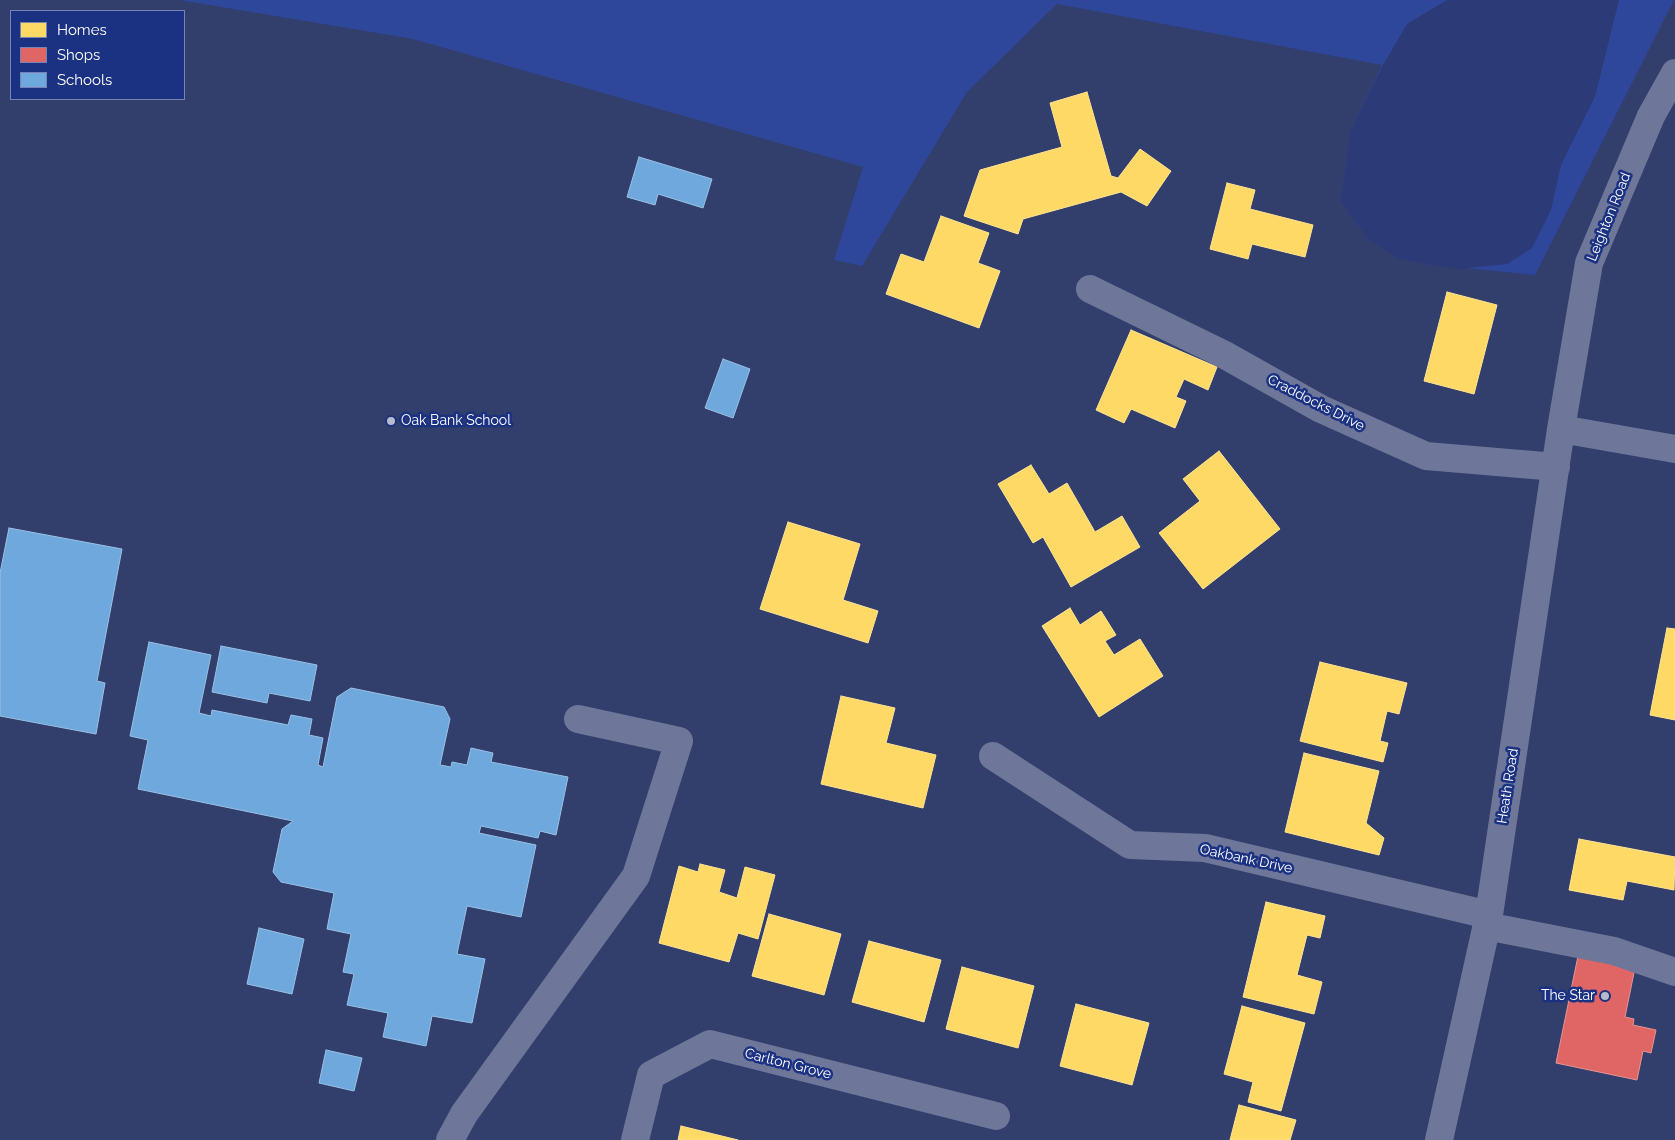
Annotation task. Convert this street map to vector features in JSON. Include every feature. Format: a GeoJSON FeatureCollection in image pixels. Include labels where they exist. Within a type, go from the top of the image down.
{"type":"FeatureCollection","features":[{"type":"Feature","properties":{"kind":"street","name":"Leighton Road"},"geometry":{"type":"LineString","coordinates":[[1560,429],[1590,263],[1651,116],[1675,73]]}},
{"type":"Feature","properties":{"kind":"street","name":"Craddocks Drive"},"geometry":{"type":"LineString","coordinates":[[1090,289],[1223,354],[1322,409],[1426,456],[1556,467]]}},
{"type":"Feature","properties":{"kind":"street"},"geometry":{"type":"LineString","coordinates":[[1560,429],[1675,450]]}},
{"type":"Feature","properties":{"kind":"street","name":"Heath Road"},"geometry":{"type":"LineString","coordinates":[[1439,1140],[1488,921],[1556,467],[1560,429]]}},
{"type":"Feature","properties":{"kind":"street"},"geometry":{"type":"LineString","coordinates":[[450,1140],[464,1114],[636,876],[679,741],[578,719]]}},
{"type":"Feature","properties":{"kind":"street","name":"Oakbank Drive"},"geometry":{"type":"LineString","coordinates":[[993,756],[1130,845],[1205,848],[1488,921],[1614,951],[1675,972]]}},
{"type":"Feature","properties":{"kind":"street","name":"Carlton Grove"},"geometry":{"type":"LineString","coordinates":[[635,1140],[651,1075],[710,1044],[996,1116]]}},
{"type":"Feature","properties":{"kind":"shaded area"},"geometry":{"type":"Polygon","coordinates":[[[179,0],[1674,0],[1535,275],[1426,264],[1397,258],[1368,239],[1341,201],[1350,132],[1382,65],[1057,4],[967,92],[862,266],[834,260],[863,167],[413,39],[179,0]]]}},
{"type":"Feature","properties":{"kind":"shaded area"},"geometry":{"type":"Polygon","coordinates":[[[1447,0],[1619,0],[1595,97],[1561,165],[1551,210],[1532,248],[1507,264],[1458,269],[1397,258],[1368,239],[1341,201],[1350,132],[1383,65],[1407,24],[1447,0]]]}},
{"type":"Feature","properties":{"kind":"building: Homes"},"geometry":{"type":"Polygon","coordinates":[[[1087,92],[1111,176],[1118,178],[1140,149],[1171,171],[1147,206],[1121,192],[1023,219],[1018,234],[964,216],[980,170],[1062,147],[1050,103],[1087,92]]]}},
{"type":"Feature","properties":{"kind":"building: Homes"},"geometry":{"type":"Polygon","coordinates":[[[1227,183],[1255,190],[1250,209],[1313,225],[1305,257],[1252,244],[1248,259],[1210,249],[1227,183]]]}},
{"type":"Feature","properties":{"kind":"building: Homes"},"geometry":{"type":"Polygon","coordinates":[[[941,216],[989,233],[978,263],[1000,271],[979,328],[886,294],[901,254],[924,262],[941,216]]]}},
{"type":"Feature","properties":{"kind":"building: Homes"},"geometry":{"type":"Polygon","coordinates":[[[1447,292],[1497,305],[1474,394],[1424,381],[1447,292]]]}},
{"type":"Feature","properties":{"kind":"building: Homes"},"geometry":{"type":"Polygon","coordinates":[[[1131,330],[1217,367],[1208,390],[1184,379],[1176,397],[1186,401],[1175,428],[1131,409],[1124,423],[1096,410],[1131,330]]]}},
{"type":"Feature","properties":{"kind":"building: Homes"},"geometry":{"type":"Polygon","coordinates":[[[1219,451],[1280,529],[1203,589],[1159,533],[1200,501],[1183,479],[1219,451]]]}},
{"type":"Feature","properties":{"kind":"building: Homes"},"geometry":{"type":"Polygon","coordinates":[[[1031,465],[1049,494],[1067,483],[1095,532],[1122,516],[1140,547],[1071,587],[1043,537],[1033,543],[998,484],[1031,465]]]}},
{"type":"Feature","properties":{"kind":"building: Homes"},"geometry":{"type":"Polygon","coordinates":[[[788,522],[860,544],[843,600],[878,611],[868,643],[760,609],[788,522]]]}},
{"type":"Feature","properties":{"kind":"building: Homes"},"geometry":{"type":"Polygon","coordinates":[[[1070,608],[1080,625],[1101,611],[1116,635],[1105,641],[1114,655],[1140,639],[1163,676],[1099,717],[1042,626],[1070,608]]]}},
{"type":"Feature","properties":{"kind":"building: Homes"},"geometry":{"type":"Polygon","coordinates":[[[1667,628],[1675,629],[1675,720],[1650,715],[1667,628]]]}},
{"type":"Feature","properties":{"kind":"building: Homes"},"geometry":{"type":"Polygon","coordinates":[[[1320,662],[1407,683],[1399,714],[1387,711],[1380,741],[1388,743],[1383,762],[1300,741],[1320,662]]]}},
{"type":"Feature","properties":{"kind":"building: Homes"},"geometry":{"type":"Polygon","coordinates":[[[841,696],[895,708],[886,743],[936,755],[923,808],[821,784],[841,696]]]}},
{"type":"Feature","properties":{"kind":"building: Homes"},"geometry":{"type":"Polygon","coordinates":[[[1304,753],[1379,771],[1366,823],[1384,838],[1379,855],[1285,832],[1304,753]]]}},
{"type":"Feature","properties":{"kind":"building: Homes"},"geometry":{"type":"Polygon","coordinates":[[[1579,839],[1675,857],[1674,890],[1627,881],[1623,900],[1569,890],[1579,839]]]}},
{"type":"Feature","properties":{"kind":"building: Homes"},"geometry":{"type":"Polygon","coordinates":[[[700,864],[725,870],[719,892],[737,898],[745,867],[775,875],[758,939],[738,933],[729,962],[659,943],[679,866],[698,872],[700,864]]]}},
{"type":"Feature","properties":{"kind":"building: Homes"},"geometry":{"type":"Polygon","coordinates":[[[1266,902],[1325,916],[1320,938],[1307,935],[1297,975],[1322,982],[1314,1014],[1243,997],[1266,902]]]}},
{"type":"Feature","properties":{"kind":"building: Homes"},"geometry":{"type":"Polygon","coordinates":[[[769,914],[841,934],[824,995],[752,976],[769,914]]]}},
{"type":"Feature","properties":{"kind":"building: Homes"},"geometry":{"type":"Polygon","coordinates":[[[869,941],[941,960],[924,1022],[852,1002],[869,941]]]}},
{"type":"Feature","properties":{"kind":"building: Homes"},"geometry":{"type":"Polygon","coordinates":[[[962,967],[1034,986],[1018,1048],[946,1029],[962,967]]]}},
{"type":"Feature","properties":{"kind":"building: Homes"},"geometry":{"type":"Polygon","coordinates":[[[1076,1004],[1149,1023],[1132,1085],[1060,1066],[1076,1004]]]}},
{"type":"Feature","properties":{"kind":"building: Homes"},"geometry":{"type":"Polygon","coordinates":[[[1242,1006],[1305,1023],[1281,1111],[1248,1102],[1253,1082],[1224,1074],[1242,1006]]]}},
{"type":"Feature","properties":{"kind":"building: Homes"},"geometry":{"type":"Polygon","coordinates":[[[1239,1105],[1296,1120],[1290,1140],[1230,1140],[1239,1105]]]}},
{"type":"Feature","properties":{"kind":"building: Homes"},"geometry":{"type":"Polygon","coordinates":[[[681,1126],[738,1140],[678,1140],[681,1126]]]}},
{"type":"Feature","properties":{"kind":"building: Shops"},"geometry":{"type":"Polygon","coordinates":[[[1578,956],[1635,968],[1625,1017],[1634,1019],[1633,1025],[1656,1030],[1651,1053],[1643,1051],[1637,1080],[1556,1063],[1578,956]]]}},
{"type":"Feature","properties":{"kind":"building: Schools"},"geometry":{"type":"Polygon","coordinates":[[[639,157],[712,179],[703,208],[658,194],[655,205],[627,197],[639,157]]]}},
{"type":"Feature","properties":{"kind":"building: Schools"},"geometry":{"type":"Polygon","coordinates":[[[723,359],[750,369],[733,418],[705,408],[723,359]]]}},
{"type":"Feature","properties":{"kind":"building: Schools"},"geometry":{"type":"Polygon","coordinates":[[[9,528],[122,549],[97,681],[105,683],[96,734],[0,716],[0,573],[9,528]]]}},
{"type":"Feature","properties":{"kind":"building: Schools"},"geometry":{"type":"Polygon","coordinates":[[[149,642],[211,655],[199,713],[211,716],[212,710],[288,725],[291,715],[312,719],[309,735],[323,738],[318,765],[323,767],[337,697],[351,688],[444,707],[450,719],[440,765],[451,767],[452,762],[467,765],[471,748],[493,753],[491,762],[568,777],[556,835],[540,831],[538,838],[481,826],[479,833],[536,845],[521,917],[467,906],[457,954],[485,959],[472,1023],[432,1016],[426,1046],[383,1037],[388,1013],[347,1005],[354,974],[343,972],[351,934],[327,929],[334,893],[281,882],[273,872],[282,829],[293,821],[138,789],[148,740],[130,736],[149,642]]]}},
{"type":"Feature","properties":{"kind":"building: Schools"},"geometry":{"type":"Polygon","coordinates":[[[221,646],[317,665],[310,701],[269,693],[267,703],[212,692],[221,646]]]}},
{"type":"Feature","properties":{"kind":"building: Schools"},"geometry":{"type":"Polygon","coordinates":[[[259,928],[304,939],[292,994],[247,984],[259,928]]]}},
{"type":"Feature","properties":{"kind":"building: Schools"},"geometry":{"type":"Polygon","coordinates":[[[326,1050],[362,1058],[354,1091],[319,1083],[326,1050]]]}},
{"type":"Feature","properties":{"kind":"place","name":"Oak Bank School"},"geometry":{"type":"Point","coordinates":[391,421]}},
{"type":"Feature","properties":{"kind":"place","name":"The Star"},"geometry":{"type":"Point","coordinates":[1605,996]}}]}
